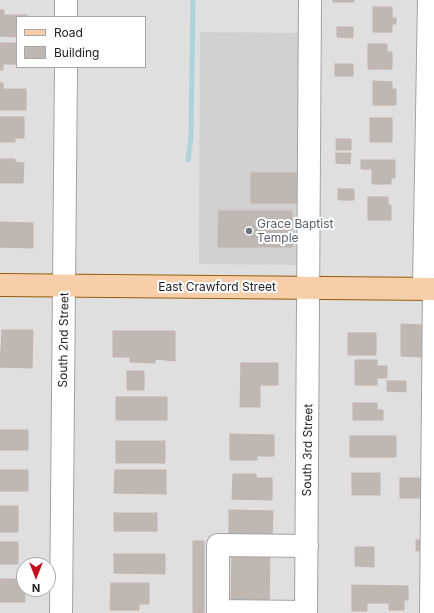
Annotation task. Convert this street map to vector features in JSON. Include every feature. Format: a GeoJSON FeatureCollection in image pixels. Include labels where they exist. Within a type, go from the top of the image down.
{"type":"FeatureCollection","features":[{"type":"Feature","properties":{"kind":"main road","name":"East Crawford Street"},"geometry":{"type":"LineString","coordinates":[[0,285],[431,289]]}},
{"type":"Feature","properties":{"kind":"street"},"geometry":{"type":"LineString","coordinates":[[66,0],[66,16]]}},
{"type":"Feature","properties":{"kind":"street","name":"South 3rd Street"},"geometry":{"type":"LineString","coordinates":[[306,612],[310,287],[310,0]]}},
{"type":"Feature","properties":{"kind":"street"},"geometry":{"type":"LineString","coordinates":[[429,0],[431,613]]}},
{"type":"Feature","properties":{"kind":"street","name":"South 2nd Street"},"geometry":{"type":"LineString","coordinates":[[61,613],[66,68]]}},
{"type":"Feature","properties":{"kind":"street"},"geometry":{"type":"LineString","coordinates":[[306,612],[218,611],[218,545],[307,546]]}},
{"type":"Feature","properties":{"kind":"shaded area"},"geometry":{"type":"Polygon","coordinates":[[[0,0],[434,0],[434,613],[0,613],[0,0]]]}},
{"type":"Feature","properties":{"kind":"shaded area"},"geometry":{"type":"Polygon","coordinates":[[[200,32],[304,33],[303,265],[199,264],[200,32]]]}},
{"type":"Feature","properties":{"kind":"building"},"geometry":{"type":"Polygon","coordinates":[[[333,0],[354,0],[354,2],[333,2],[333,0]]]}},
{"type":"Feature","properties":{"kind":"building"},"geometry":{"type":"Polygon","coordinates":[[[373,7],[392,7],[392,18],[396,18],[396,24],[392,24],[392,32],[373,32],[373,7]]]}},
{"type":"Feature","properties":{"kind":"building"},"geometry":{"type":"Polygon","coordinates":[[[0,10],[4,10],[4,15],[27,15],[16,16],[16,37],[0,36],[0,10]]]}},
{"type":"Feature","properties":{"kind":"building"},"geometry":{"type":"Polygon","coordinates":[[[337,27],[353,27],[353,38],[337,37],[337,27]]]}},
{"type":"Feature","properties":{"kind":"building"},"geometry":{"type":"Polygon","coordinates":[[[0,43],[16,43],[16,64],[3,64],[3,70],[0,70],[0,43]]]}},
{"type":"Feature","properties":{"kind":"building"},"geometry":{"type":"Polygon","coordinates":[[[368,44],[387,44],[387,52],[392,52],[392,69],[368,69],[368,44]]]}},
{"type":"Feature","properties":{"kind":"building"},"geometry":{"type":"Polygon","coordinates":[[[335,64],[353,64],[353,76],[335,76],[335,64]]]}},
{"type":"Feature","properties":{"kind":"building"},"geometry":{"type":"Polygon","coordinates":[[[373,81],[392,82],[392,89],[396,89],[396,105],[373,105],[373,81]]]}},
{"type":"Feature","properties":{"kind":"building"},"geometry":{"type":"Polygon","coordinates":[[[0,83],[3,83],[3,89],[26,89],[26,110],[0,110],[0,83]]]}},
{"type":"Feature","properties":{"kind":"building"},"geometry":{"type":"Polygon","coordinates":[[[0,117],[24,117],[24,138],[15,138],[15,142],[0,142],[0,117]]]}},
{"type":"Feature","properties":{"kind":"building"},"geometry":{"type":"Polygon","coordinates":[[[370,118],[392,118],[392,142],[370,142],[370,118]]]}},
{"type":"Feature","properties":{"kind":"building"},"geometry":{"type":"Polygon","coordinates":[[[336,139],[351,139],[351,150],[336,150],[336,139]]]}},
{"type":"Feature","properties":{"kind":"building"},"geometry":{"type":"Polygon","coordinates":[[[336,153],[351,153],[350,164],[336,163],[336,153]]]}},
{"type":"Feature","properties":{"kind":"building"},"geometry":{"type":"Polygon","coordinates":[[[0,159],[15,159],[15,162],[24,163],[23,183],[0,183],[0,159]]]}},
{"type":"Feature","properties":{"kind":"building"},"geometry":{"type":"Polygon","coordinates":[[[361,160],[395,160],[395,178],[391,178],[391,184],[372,184],[372,169],[361,169],[361,160]]]}},
{"type":"Feature","properties":{"kind":"building"},"geometry":{"type":"Polygon","coordinates":[[[251,173],[303,173],[303,203],[251,203],[251,173]]]}},
{"type":"Feature","properties":{"kind":"building"},"geometry":{"type":"Polygon","coordinates":[[[338,189],[354,189],[354,200],[338,200],[338,189]]]}},
{"type":"Feature","properties":{"kind":"building"},"geometry":{"type":"Polygon","coordinates":[[[368,197],[388,197],[388,205],[391,205],[391,220],[368,220],[368,197]]]}},
{"type":"Feature","properties":{"kind":"building"},"geometry":{"type":"Polygon","coordinates":[[[219,211],[292,211],[292,247],[218,247],[219,211]]]}},
{"type":"Feature","properties":{"kind":"building"},"geometry":{"type":"Polygon","coordinates":[[[0,222],[33,223],[33,248],[0,247],[0,222]]]}},
{"type":"Feature","properties":{"kind":"building"},"geometry":{"type":"Polygon","coordinates":[[[401,324],[422,325],[422,357],[401,356],[401,324]]]}},
{"type":"Feature","properties":{"kind":"building"},"geometry":{"type":"Polygon","coordinates":[[[2,330],[33,330],[32,368],[0,367],[2,330]]]}},
{"type":"Feature","properties":{"kind":"building"},"geometry":{"type":"Polygon","coordinates":[[[113,331],[175,331],[175,361],[155,359],[155,363],[130,362],[130,357],[113,357],[113,331]]]}},
{"type":"Feature","properties":{"kind":"building"},"geometry":{"type":"Polygon","coordinates":[[[348,333],[376,333],[376,355],[348,355],[348,333]]]}},
{"type":"Feature","properties":{"kind":"building"},"geometry":{"type":"Polygon","coordinates":[[[355,360],[377,360],[377,366],[387,366],[387,378],[377,378],[377,385],[355,385],[355,360]]]}},
{"type":"Feature","properties":{"kind":"building"},"geometry":{"type":"Polygon","coordinates":[[[241,363],[278,363],[278,385],[260,385],[260,407],[240,407],[241,363]]]}},
{"type":"Feature","properties":{"kind":"building"},"geometry":{"type":"Polygon","coordinates":[[[127,371],[144,371],[144,390],[127,390],[127,371]]]}},
{"type":"Feature","properties":{"kind":"building"},"geometry":{"type":"Polygon","coordinates":[[[387,381],[406,381],[406,392],[387,391],[387,381]]]}},
{"type":"Feature","properties":{"kind":"building"},"geometry":{"type":"Polygon","coordinates":[[[116,397],[167,397],[167,420],[116,420],[116,397]]]}},
{"type":"Feature","properties":{"kind":"building"},"geometry":{"type":"Polygon","coordinates":[[[353,403],[377,403],[377,410],[383,410],[383,420],[353,420],[353,403]]]}},
{"type":"Feature","properties":{"kind":"building"},"geometry":{"type":"Polygon","coordinates":[[[0,430],[28,430],[28,450],[0,450],[0,430]]]}},
{"type":"Feature","properties":{"kind":"building"},"geometry":{"type":"Polygon","coordinates":[[[230,434],[274,435],[274,456],[257,456],[257,460],[230,460],[230,434]]]}},
{"type":"Feature","properties":{"kind":"building"},"geometry":{"type":"Polygon","coordinates":[[[350,436],[396,436],[396,457],[350,457],[350,436]]]}},
{"type":"Feature","properties":{"kind":"building"},"geometry":{"type":"Polygon","coordinates":[[[116,441],[165,441],[165,463],[116,463],[116,441]]]}},
{"type":"Feature","properties":{"kind":"building"},"geometry":{"type":"Polygon","coordinates":[[[0,470],[28,470],[28,491],[0,491],[0,470]]]}},
{"type":"Feature","properties":{"kind":"building"},"geometry":{"type":"Polygon","coordinates":[[[115,470],[166,470],[166,494],[114,493],[115,470]]]}},
{"type":"Feature","properties":{"kind":"building"},"geometry":{"type":"Polygon","coordinates":[[[352,473],[380,473],[380,495],[352,495],[352,473]]]}},
{"type":"Feature","properties":{"kind":"building"},"geometry":{"type":"Polygon","coordinates":[[[233,474],[256,474],[256,478],[272,478],[272,500],[232,499],[233,474]]]}},
{"type":"Feature","properties":{"kind":"building"},"geometry":{"type":"Polygon","coordinates":[[[400,478],[422,478],[422,498],[400,498],[400,478]]]}},
{"type":"Feature","properties":{"kind":"building"},"geometry":{"type":"Polygon","coordinates":[[[0,506],[18,506],[18,532],[0,532],[0,506]]]}},
{"type":"Feature","properties":{"kind":"building"},"geometry":{"type":"Polygon","coordinates":[[[229,510],[273,511],[272,536],[229,536],[229,510]]]}},
{"type":"Feature","properties":{"kind":"building"},"geometry":{"type":"Polygon","coordinates":[[[114,513],[157,513],[157,531],[114,531],[114,513]]]}},
{"type":"Feature","properties":{"kind":"building"},"geometry":{"type":"Polygon","coordinates":[[[416,540],[431,540],[431,551],[416,551],[416,540]]]}},
{"type":"Feature","properties":{"kind":"building"},"geometry":{"type":"Polygon","coordinates":[[[193,541],[204,541],[204,613],[193,613],[193,541]]]}},
{"type":"Feature","properties":{"kind":"building"},"geometry":{"type":"Polygon","coordinates":[[[0,542],[18,542],[18,557],[16,557],[16,564],[0,564],[0,542]]]}},
{"type":"Feature","properties":{"kind":"building"},"geometry":{"type":"Polygon","coordinates":[[[355,547],[374,547],[374,567],[355,566],[355,547]]]}},
{"type":"Feature","properties":{"kind":"building"},"geometry":{"type":"Polygon","coordinates":[[[232,549],[270,549],[269,607],[231,606],[232,549]]]}},
{"type":"Feature","properties":{"kind":"building"},"geometry":{"type":"Polygon","coordinates":[[[114,554],[165,554],[165,574],[114,573],[114,554]]]}},
{"type":"Feature","properties":{"kind":"building"},"geometry":{"type":"Polygon","coordinates":[[[0,579],[16,579],[16,597],[25,597],[25,602],[0,602],[0,579]]]}},
{"type":"Feature","properties":{"kind":"building"},"geometry":{"type":"Polygon","coordinates":[[[111,583],[149,583],[149,604],[139,604],[139,610],[110,610],[111,583]]]}},
{"type":"Feature","properties":{"kind":"building"},"geometry":{"type":"Polygon","coordinates":[[[352,585],[408,586],[408,600],[404,600],[404,610],[389,610],[389,603],[367,603],[367,611],[352,611],[352,585]]]}},
{"type":"Feature","properties":{"kind":"waterway"},"geometry":{"type":"LineString","coordinates":[[188,160],[191,137],[193,0]]}},
{"type":"Feature","properties":{"kind":"place","name":"Grace Baptist Temple"},"geometry":{"type":"Point","coordinates":[249,231]}}]}
